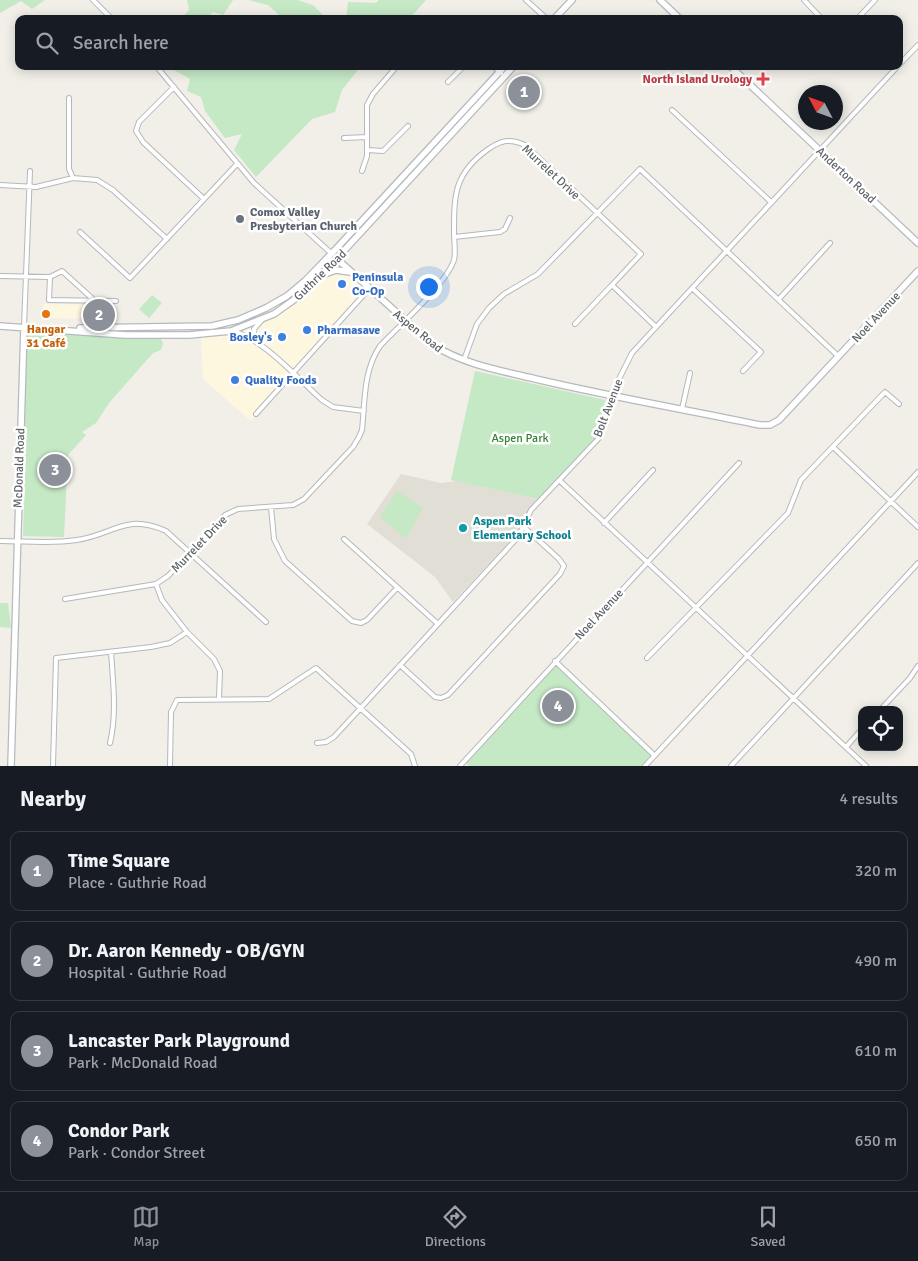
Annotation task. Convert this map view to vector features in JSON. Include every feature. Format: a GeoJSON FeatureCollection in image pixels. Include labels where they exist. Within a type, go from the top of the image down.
{"type":"FeatureCollection","features":[{"type":"Feature","properties":{"kind":"main road"},"geometry":{"type":"LineString","coordinates":[[558,15],[572,0]]}},
{"type":"Feature","properties":{"kind":"main road"},"geometry":{"type":"LineString","coordinates":[[660,0],[676,15]]}},
{"type":"Feature","properties":{"kind":"main road","name":"Guthrie Road"},"geometry":{"type":"LineString","coordinates":[[0,326],[125,335],[189,335],[231,331],[264,318],[295,300],[321,276],[511,70]]}},
{"type":"Feature","properties":{"kind":"main road","name":"Anderton Road"},"geometry":{"type":"LineString","coordinates":[[734,70],[918,243]]}},
{"type":"Feature","properties":{"kind":"main road","name":"Guthrie Road"},"geometry":{"type":"LineString","coordinates":[[53,329],[131,326],[212,326],[238,320],[266,308],[287,296],[331,254],[500,72]]}},
{"type":"Feature","properties":{"kind":"main road","name":"Aspen Road"},"geometry":{"type":"LineString","coordinates":[[337,259],[433,345],[451,356],[464,361],[610,397],[682,409],[760,426],[770,425]]}},
{"type":"Feature","properties":{"kind":"main road"},"geometry":{"type":"LineString","coordinates":[[321,276],[336,270],[353,274]]}},
{"type":"Feature","properties":{"kind":"main road","name":"Noel Avenue"},"geometry":{"type":"LineString","coordinates":[[770,425],[779,420],[918,271]]}},
{"type":"Feature","properties":{"kind":"main road","name":"McDonald Road"},"geometry":{"type":"LineString","coordinates":[[11,766],[24,327]]}},
{"type":"Feature","properties":{"kind":"street"},"geometry":{"type":"LineString","coordinates":[[93,0],[108,15]]}},
{"type":"Feature","properties":{"kind":"street"},"geometry":{"type":"LineString","coordinates":[[526,0],[543,15]]}},
{"type":"Feature","properties":{"kind":"street"},"geometry":{"type":"LineString","coordinates":[[804,0],[818,15]]}},
{"type":"Feature","properties":{"kind":"street"},"geometry":{"type":"LineString","coordinates":[[862,15],[875,0]]}},
{"type":"Feature","properties":{"kind":"street","name":"Bolt Avenue"},"geometry":{"type":"LineString","coordinates":[[903,60],[918,44]]}},
{"type":"Feature","properties":{"kind":"street","name":"Aspen Road"},"geometry":{"type":"LineString","coordinates":[[159,70],[254,183],[337,259]]}},
{"type":"Feature","properties":{"kind":"street"},"geometry":{"type":"LineString","coordinates":[[362,171],[367,150],[367,105],[373,94],[394,70]]}},
{"type":"Feature","properties":{"kind":"street"},"geometry":{"type":"LineString","coordinates":[[448,82],[460,70]]}},
{"type":"Feature","properties":{"kind":"street"},"geometry":{"type":"LineString","coordinates":[[498,70],[505,77]]}},
{"type":"Feature","properties":{"kind":"street","name":"Bolt Avenue"},"geometry":{"type":"LineString","coordinates":[[317,743],[326,742],[334,737],[518,537],[531,510],[599,438],[610,397],[632,353],[893,70]]}},
{"type":"Feature","properties":{"kind":"street"},"geometry":{"type":"LineString","coordinates":[[174,87],[136,126],[136,132],[143,142],[204,199]]}},
{"type":"Feature","properties":{"kind":"street"},"geometry":{"type":"LineString","coordinates":[[69,98],[69,169],[73,178]]}},
{"type":"Feature","properties":{"kind":"street"},"geometry":{"type":"LineString","coordinates":[[672,110],[771,202]]}},
{"type":"Feature","properties":{"kind":"street"},"geometry":{"type":"LineString","coordinates":[[367,150],[383,152],[408,126]]}},
{"type":"Feature","properties":{"kind":"street"},"geometry":{"type":"LineString","coordinates":[[344,138],[367,137]]}},
{"type":"Feature","properties":{"kind":"street","name":"Murrelet Drive"},"geometry":{"type":"LineString","coordinates":[[156,584],[168,576],[225,515],[238,509],[293,505],[304,499],[359,437],[364,411],[368,368],[372,358],[443,278],[454,260],[454,197],[461,176],[480,155],[506,140],[514,140],[525,145],[641,254],[612,286]]}},
{"type":"Feature","properties":{"kind":"street"},"geometry":{"type":"LineString","coordinates":[[80,232],[130,278],[237,164]]}},
{"type":"Feature","properties":{"kind":"street"},"geometry":{"type":"LineString","coordinates":[[464,361],[477,324],[489,308],[504,294],[538,274],[638,169],[727,250],[838,356]]}},
{"type":"Feature","properties":{"kind":"street","name":"McDonald Road"},"geometry":{"type":"LineString","coordinates":[[24,327],[30,171]]}},
{"type":"Feature","properties":{"kind":"street"},"geometry":{"type":"LineString","coordinates":[[0,185],[46,186],[73,178],[97,180],[106,185],[167,239]]}},
{"type":"Feature","properties":{"kind":"street"},"geometry":{"type":"LineString","coordinates":[[454,236],[500,232],[505,229],[510,218]]}},
{"type":"Feature","properties":{"kind":"street"},"geometry":{"type":"LineString","coordinates":[[779,299],[830,243]]}},
{"type":"Feature","properties":{"kind":"street"},"geometry":{"type":"LineString","coordinates":[[0,276],[50,277],[59,272],[66,273],[94,300]]}},
{"type":"Feature","properties":{"kind":"street"},"geometry":{"type":"LineString","coordinates":[[50,277],[49,300],[116,301]]}},
{"type":"Feature","properties":{"kind":"street"},"geometry":{"type":"LineString","coordinates":[[575,324],[612,286],[656,327]]}},
{"type":"Feature","properties":{"kind":"street"},"geometry":{"type":"LineString","coordinates":[[692,288],[761,352],[744,371]]}},
{"type":"Feature","properties":{"kind":"street"},"geometry":{"type":"LineString","coordinates":[[256,414],[369,289]]}},
{"type":"Feature","properties":{"kind":"street"},"geometry":{"type":"LineString","coordinates":[[256,340],[254,329],[264,318]]}},
{"type":"Feature","properties":{"kind":"street"},"geometry":{"type":"LineString","coordinates":[[231,331],[242,333],[256,340],[292,374],[333,407],[364,411]]}},
{"type":"Feature","properties":{"kind":"street"},"geometry":{"type":"LineString","coordinates":[[682,409],[690,373]]}},
{"type":"Feature","properties":{"kind":"street"},"geometry":{"type":"LineString","coordinates":[[647,658],[788,513],[801,480],[885,392],[899,404]]}},
{"type":"Feature","properties":{"kind":"street"},"geometry":{"type":"LineString","coordinates":[[833,447],[918,527]]}},
{"type":"Feature","properties":{"kind":"street","name":"Noel Avenue"},"geometry":{"type":"LineString","coordinates":[[460,766],[739,463]]}},
{"type":"Feature","properties":{"kind":"street"},"geometry":{"type":"LineString","coordinates":[[604,523],[653,470]]}},
{"type":"Feature","properties":{"kind":"street"},"geometry":{"type":"LineString","coordinates":[[645,766],[918,472]]}},
{"type":"Feature","properties":{"kind":"street"},"geometry":{"type":"LineString","coordinates":[[559,480],[866,766]]}},
{"type":"Feature","properties":{"kind":"street"},"geometry":{"type":"LineString","coordinates":[[271,507],[274,539],[285,561],[352,622],[361,623],[367,620],[398,588]]}},
{"type":"Feature","properties":{"kind":"street"},"geometry":{"type":"LineString","coordinates":[[0,541],[80,540],[126,524],[137,522],[150,524],[166,531],[266,622]]}},
{"type":"Feature","properties":{"kind":"street"},"geometry":{"type":"LineString","coordinates":[[400,665],[435,697],[441,698],[448,695],[560,574],[564,566],[559,559],[524,527]]}},
{"type":"Feature","properties":{"kind":"street"},"geometry":{"type":"LineString","coordinates":[[344,539],[438,624]]}},
{"type":"Feature","properties":{"kind":"street"},"geometry":{"type":"LineString","coordinates":[[730,766],[918,564]]}},
{"type":"Feature","properties":{"kind":"street"},"geometry":{"type":"LineString","coordinates":[[65,599],[156,584],[162,600],[187,632],[214,659],[220,671],[219,698]]}},
{"type":"Feature","properties":{"kind":"street"},"geometry":{"type":"LineString","coordinates":[[53,766],[56,658],[170,643],[187,632]]}},
{"type":"Feature","properties":{"kind":"street"},"geometry":{"type":"LineString","coordinates":[[110,652],[114,684],[110,743]]}},
{"type":"Feature","properties":{"kind":"street"},"geometry":{"type":"LineString","coordinates":[[555,661],[654,755]]}},
{"type":"Feature","properties":{"kind":"street"},"geometry":{"type":"LineString","coordinates":[[884,706],[910,678],[918,666]]}},
{"type":"Feature","properties":{"kind":"street"},"geometry":{"type":"LineString","coordinates":[[170,766],[172,706],[177,700],[219,698],[269,699],[316,668],[411,754],[415,766]]}},
{"type":"Feature","properties":{"kind":"street"},"geometry":{"type":"LineString","coordinates":[[846,747],[858,734]]}},
{"type":"Feature","properties":{"kind":"shaded area"},"geometry":{"type":"Polygon","coordinates":[[[345,271],[369,289],[251,421],[203,379],[201,334],[231,331],[274,314],[321,276],[345,271]]]}},
{"type":"Feature","properties":{"kind":"shaded area"},"geometry":{"type":"Polygon","coordinates":[[[43,304],[108,305],[108,319],[43,318],[43,304]]]}},
{"type":"Feature","properties":{"kind":"shaded area"},"geometry":{"type":"Polygon","coordinates":[[[401,474],[441,483],[457,481],[539,499],[522,520],[515,536],[453,602],[435,577],[367,524],[401,474]]]}},
{"type":"Feature","properties":{"kind":"green space"},"geometry":{"type":"Polygon","coordinates":[[[0,0],[45,0],[32,9],[21,1],[0,13],[0,0]]]}},
{"type":"Feature","properties":{"kind":"green space"},"geometry":{"type":"Polygon","coordinates":[[[187,0],[233,0],[223,15],[213,12],[210,15],[184,15],[189,10],[187,0]]]}},
{"type":"Feature","properties":{"kind":"green space"},"geometry":{"type":"Polygon","coordinates":[[[248,0],[297,0],[313,5],[323,15],[279,15],[268,5],[248,0]]]}},
{"type":"Feature","properties":{"kind":"green space"},"geometry":{"type":"Polygon","coordinates":[[[379,0],[426,0],[413,15],[346,15],[348,2],[376,3],[379,0]]]}},
{"type":"Feature","properties":{"kind":"green space"},"geometry":{"type":"Polygon","coordinates":[[[174,70],[358,70],[342,90],[335,112],[312,119],[256,177],[234,150],[242,134],[225,138],[205,111],[201,97],[187,91],[190,79],[174,70]]]}},
{"type":"Feature","properties":{"kind":"green space"},"geometry":{"type":"Polygon","coordinates":[[[152,295],[162,303],[149,318],[139,309],[152,295]]]}},
{"type":"Feature","properties":{"kind":"green space"},"geometry":{"type":"Polygon","coordinates":[[[24,327],[158,334],[163,343],[161,350],[153,353],[109,403],[96,423],[82,432],[86,435],[68,455],[64,537],[23,536],[26,432],[21,431],[24,327]]]}},
{"type":"Feature","properties":{"kind":"green space","name":"Aspen Park"},"geometry":{"type":"Polygon","coordinates":[[[475,371],[605,400],[596,438],[539,499],[451,480],[475,371]]]}},
{"type":"Feature","properties":{"kind":"green space"},"geometry":{"type":"Polygon","coordinates":[[[397,491],[423,508],[406,539],[380,517],[397,491]]]}},
{"type":"Feature","properties":{"kind":"green space"},"geometry":{"type":"Polygon","coordinates":[[[0,603],[8,603],[11,628],[0,627],[0,603]]]}},
{"type":"Feature","properties":{"kind":"green space"},"geometry":{"type":"Polygon","coordinates":[[[555,661],[654,755],[645,766],[469,766],[464,761],[555,661]]]}},
{"type":"Feature","properties":{"kind":"place","name":"North Island Urology"},"geometry":{"type":"Point","coordinates":[763,79]}},
{"type":"Feature","properties":{"kind":"place","name":"Time Square"},"geometry":{"type":"Point","coordinates":[524,92]}},
{"type":"Feature","properties":{"kind":"place","name":"Comox Valley Presbyterian Church"},"geometry":{"type":"Point","coordinates":[240,219]}},
{"type":"Feature","properties":{"kind":"place","name":"Peninsula Co-Op"},"geometry":{"type":"Point","coordinates":[342,284]}},
{"type":"Feature","properties":{"kind":"place","name":"Hangar 31 Café"},"geometry":{"type":"Point","coordinates":[46,314]}},
{"type":"Feature","properties":{"kind":"place","name":"Dr. Aaron Kennedy - OB/GYN"},"geometry":{"type":"Point","coordinates":[99,315]}},
{"type":"Feature","properties":{"kind":"place","name":"Pharmasave"},"geometry":{"type":"Point","coordinates":[307,330]}},
{"type":"Feature","properties":{"kind":"place","name":"Bosley's"},"geometry":{"type":"Point","coordinates":[282,337]}},
{"type":"Feature","properties":{"kind":"place","name":"Quality Foods"},"geometry":{"type":"Point","coordinates":[235,380]}},
{"type":"Feature","properties":{"kind":"place","name":"Lancaster Park Playground"},"geometry":{"type":"Point","coordinates":[55,470]}},
{"type":"Feature","properties":{"kind":"place","name":"Aspen Park Elementary School"},"geometry":{"type":"Point","coordinates":[463,528]}},
{"type":"Feature","properties":{"kind":"place","name":"Condor Park"},"geometry":{"type":"Point","coordinates":[558,706]}}]}
